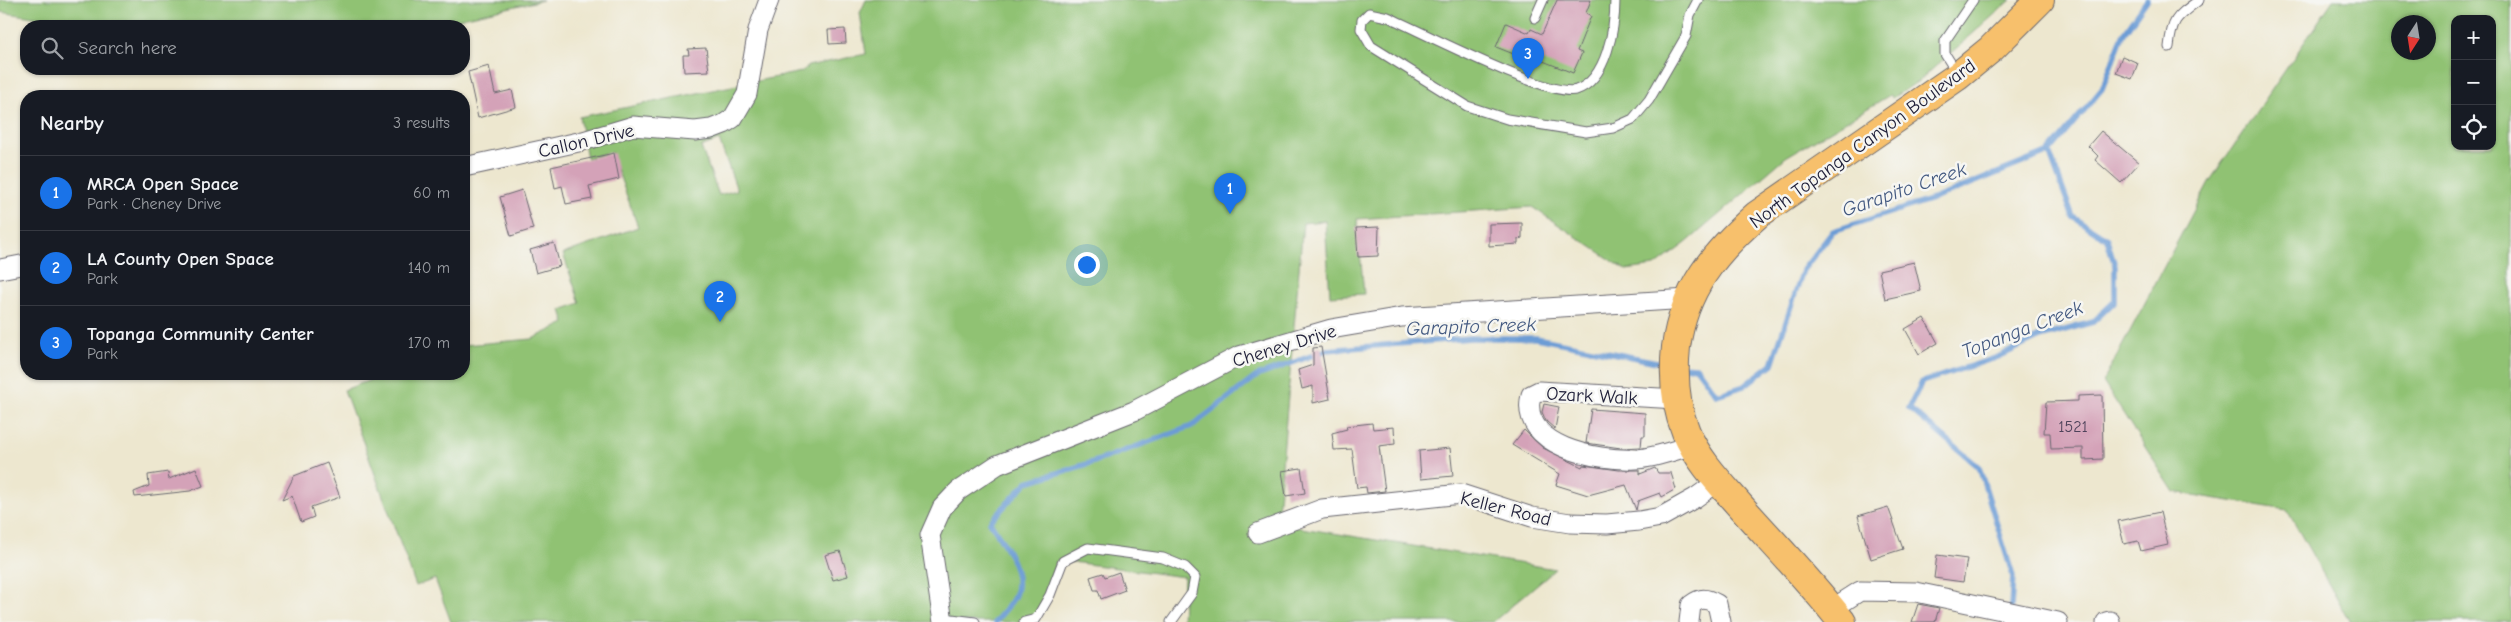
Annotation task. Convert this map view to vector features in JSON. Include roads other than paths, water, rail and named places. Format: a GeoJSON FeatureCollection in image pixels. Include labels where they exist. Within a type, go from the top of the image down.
{"type":"FeatureCollection","features":[{"type":"Feature","properties":{"kind":"main road","name":"North Topanga Canyon Boulevard"},"geometry":{"type":"LineString","coordinates":[[1837,616],[1718,481],[1693,445],[1683,423],[1676,393],[1676,349],[1679,327],[1688,299],[1699,278],[1715,257],[1757,215],[1958,76],[2004,37],[2040,0]]}},
{"type":"Feature","properties":{"kind":"street","name":"Callon Drive"},"geometry":{"type":"LineString","coordinates":[[470,166],[584,141],[633,126],[694,131],[711,130],[724,124],[737,112],[747,94],[758,30],[769,0]]}},
{"type":"Feature","properties":{"kind":"street"},"geometry":{"type":"LineString","coordinates":[[0,270],[20,265]]}},
{"type":"Feature","properties":{"kind":"street","name":"Cheney Drive"},"geometry":{"type":"LineString","coordinates":[[944,620],[933,564],[930,535],[942,508],[958,491],[997,465],[1134,410],[1239,356],[1331,329],[1402,317],[1688,299]]}},
{"type":"Feature","properties":{"kind":"street","name":"Ozark Walk"},"geometry":{"type":"LineString","coordinates":[[1676,393],[1539,391],[1531,394],[1528,406],[1531,420],[1538,431],[1584,455],[1609,459],[1638,459],[1693,445]]}},
{"type":"Feature","properties":{"kind":"street","name":"Keller Road"},"geometry":{"type":"LineString","coordinates":[[1258,534],[1322,510],[1461,494],[1532,517],[1570,523],[1607,524],[1639,521],[1661,517],[1694,498],[1718,481]]}},
{"type":"Feature","properties":{"kind":"street"},"geometry":{"type":"LineString","coordinates":[[1837,616],[1860,591],[1916,592],[1981,604],[2058,622]]}},
{"type":"Feature","properties":{"kind":"street"},"geometry":{"type":"LineString","coordinates":[[1689,622],[1691,605],[1698,600],[1707,599],[1717,604],[1721,622]]}},
{"type":"Feature","properties":{"kind":"lane"},"geometry":{"type":"LineString","coordinates":[[1535,18],[1543,0]]}},
{"type":"Feature","properties":{"kind":"lane"},"geometry":{"type":"LineString","coordinates":[[1615,0],[1615,17],[1605,60],[1589,81],[1575,90],[1545,87],[1388,16],[1369,13],[1362,20],[1361,29],[1371,46],[1467,106],[1507,119],[1586,132],[1613,128],[1633,119],[1649,100],[1686,36],[1690,15],[1698,0]]}},
{"type":"Feature","properties":{"kind":"lane"},"geometry":{"type":"LineString","coordinates":[[1958,76],[1945,54],[1944,47],[1954,26],[1973,0]]}},
{"type":"Feature","properties":{"kind":"lane"},"geometry":{"type":"LineString","coordinates":[[2169,47],[2171,26],[2180,14],[2199,0]]}},
{"type":"Feature","properties":{"kind":"lane"},"geometry":{"type":"LineString","coordinates":[[1024,622],[1036,619],[1050,595],[1063,561],[1088,548],[1163,558],[1185,567],[1195,577],[1192,593],[1171,622]]}},
{"type":"Feature","properties":{"kind":"lane"},"geometry":{"type":"LineString","coordinates":[[944,620],[975,622]]}},
{"type":"Feature","properties":{"kind":"waterway","name":"Topanga Creek"},"geometry":{"type":"LineString","coordinates":[[2010,622],[2013,576],[1979,467],[1909,408],[1922,382],[1998,357],[2040,337],[2093,322],[2115,301],[2115,266],[2107,239],[2073,217],[2049,152],[2102,89],[2123,35],[2147,0]]}},
{"type":"Feature","properties":{"kind":"waterway","name":"Garapito Creek"},"geometry":{"type":"LineString","coordinates":[[1681,366],[1696,367],[1717,395],[1744,386],[1772,364],[1803,270],[1833,231],[1936,198],[2049,152]]}},
{"type":"Feature","properties":{"kind":"waterway","name":"Garapito Creek"},"geometry":{"type":"LineString","coordinates":[[995,622],[1014,597],[1017,588],[1017,578],[1011,558],[990,522],[1027,482],[1094,462],[1192,426],[1257,376],[1327,350],[1470,338],[1536,338],[1667,364]]}},
{"type":"Feature","properties":{"kind":"place","name":"Topanga Community Center"},"geometry":{"type":"Point","coordinates":[1528,79]}},
{"type":"Feature","properties":{"kind":"place","name":"MRCA Open Space"},"geometry":{"type":"Point","coordinates":[1230,214]}},
{"type":"Feature","properties":{"kind":"place","name":"LA County Open Space"},"geometry":{"type":"Point","coordinates":[720,322]}}]}
